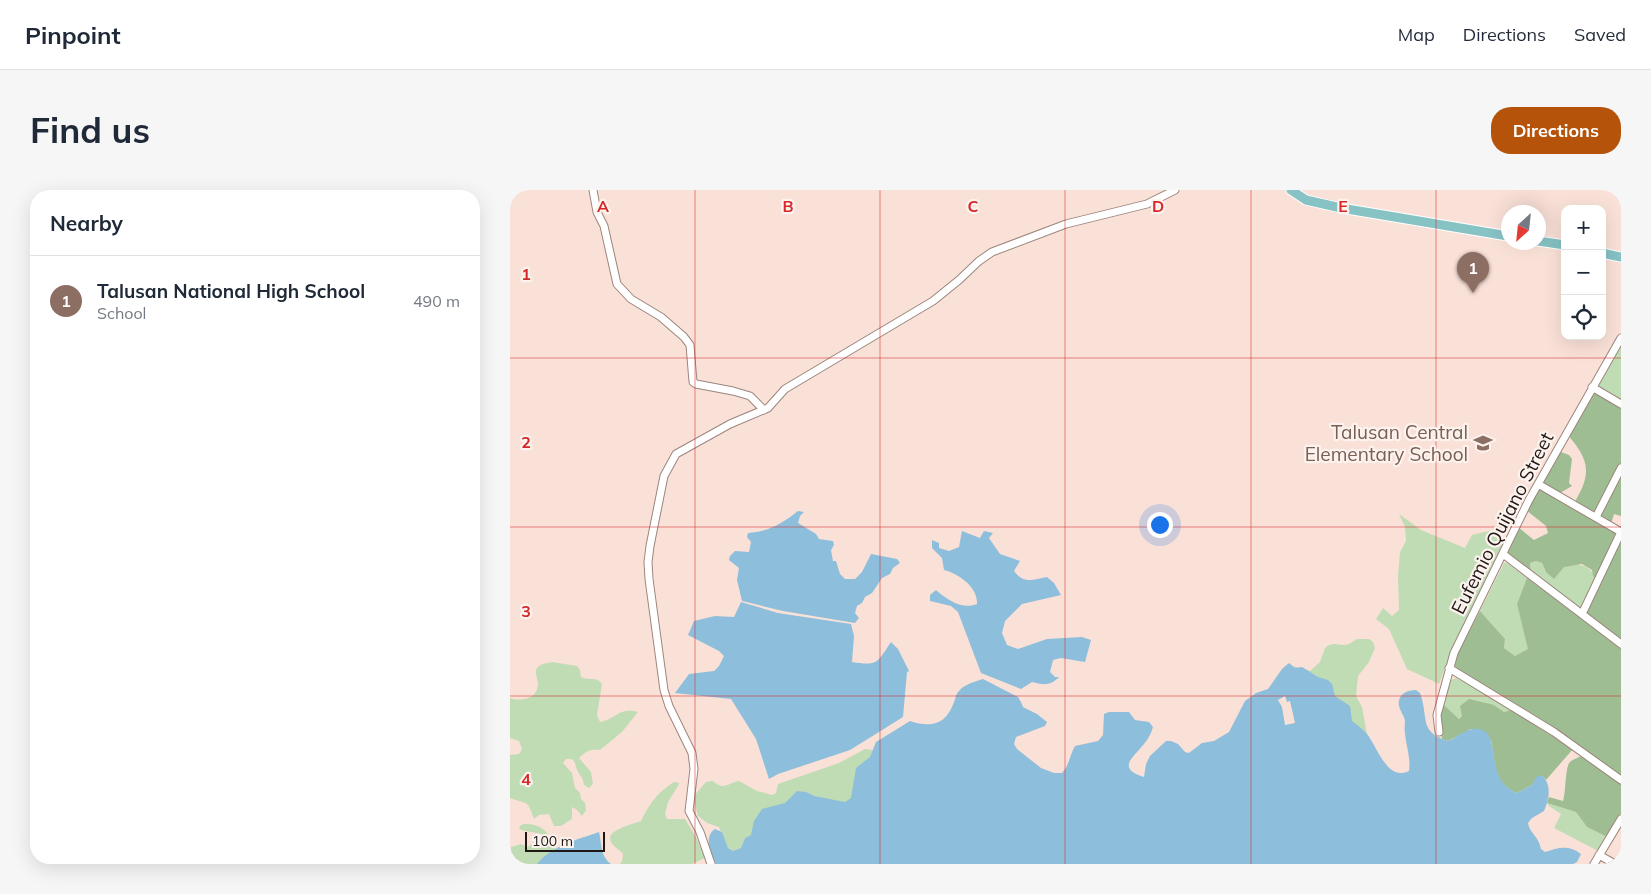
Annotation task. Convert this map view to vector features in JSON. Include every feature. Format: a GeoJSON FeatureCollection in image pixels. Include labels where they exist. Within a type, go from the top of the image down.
{"type":"FeatureCollection","features":[{"type":"Feature","properties":{"kind":"main road"},"geometry":{"type":"LineString","coordinates":[[1290,190],[1306,200],[1341,208],[1501,235]]}},
{"type":"Feature","properties":{"kind":"main road"},"geometry":{"type":"LineString","coordinates":[[1546,242],[1561,244]]}},
{"type":"Feature","properties":{"kind":"main road"},"geometry":{"type":"LineString","coordinates":[[1606,254],[1621,258]]}},
{"type":"Feature","properties":{"kind":"street"},"geometry":{"type":"LineString","coordinates":[[594,190],[597,212],[604,226],[617,284],[631,298],[661,317],[684,336],[690,345],[693,382],[750,396],[764,410]]}},
{"type":"Feature","properties":{"kind":"street"},"geometry":{"type":"LineString","coordinates":[[711,864],[700,832],[689,810],[694,775],[692,753],[669,706],[664,690],[648,579],[648,562],[664,476],[676,454],[730,424],[768,408],[785,388],[933,301],[959,280],[978,261],[992,252],[1066,224],[1147,204],[1175,190]]}},
{"type":"Feature","properties":{"kind":"street","name":"Eufemio Quijano Street"},"geometry":{"type":"LineString","coordinates":[[1439,732],[1437,715],[1454,653],[1538,484],[1621,338]]}},
{"type":"Feature","properties":{"kind":"street"},"geometry":{"type":"LineString","coordinates":[[1592,387],[1621,404]]}},
{"type":"Feature","properties":{"kind":"street"},"geometry":{"type":"LineString","coordinates":[[1596,517],[1621,468]]}},
{"type":"Feature","properties":{"kind":"street"},"geometry":{"type":"LineString","coordinates":[[1538,484],[1621,532],[1582,614]]}},
{"type":"Feature","properties":{"kind":"street"},"geometry":{"type":"LineString","coordinates":[[1503,554],[1621,644]]}},
{"type":"Feature","properties":{"kind":"street"},"geometry":{"type":"LineString","coordinates":[[1449,668],[1554,732],[1621,780]]}},
{"type":"Feature","properties":{"kind":"street"},"geometry":{"type":"LineString","coordinates":[[1594,864],[1621,819]]}},
{"type":"Feature","properties":{"kind":"street"},"geometry":{"type":"LineString","coordinates":[[1599,855],[1615,864]]}},
{"type":"Feature","properties":{"kind":"green space"},"geometry":{"type":"Polygon","coordinates":[[[1621,341],[1621,401],[1596,387],[1621,341]]]}},
{"type":"Feature","properties":{"kind":"green space"},"geometry":{"type":"Polygon","coordinates":[[[1592,390],[1621,406],[1621,464],[1596,514],[1575,502],[1585,480],[1586,466],[1581,453],[1567,434],[1592,390]]]}},
{"type":"Feature","properties":{"kind":"green space"},"geometry":{"type":"Polygon","coordinates":[[[1558,451],[1569,455],[1572,459],[1569,483],[1572,486],[1560,493],[1541,482],[1558,451]]]}},
{"type":"Feature","properties":{"kind":"green space"},"geometry":{"type":"Polygon","coordinates":[[[1621,472],[1621,516],[1614,514],[1611,524],[1600,517],[1621,472]]]}},
{"type":"Feature","properties":{"kind":"green space"},"geometry":{"type":"Polygon","coordinates":[[[1538,488],[1617,533],[1597,580],[1593,576],[1592,570],[1582,564],[1564,567],[1554,579],[1546,572],[1542,563],[1536,561],[1530,563],[1531,573],[1507,555],[1506,551],[1518,527],[1534,540],[1548,533],[1546,526],[1526,510],[1538,488]]]}},
{"type":"Feature","properties":{"kind":"green space"},"geometry":{"type":"Polygon","coordinates":[[[1399,514],[1421,530],[1465,548],[1472,535],[1493,530],[1507,540],[1450,655],[1439,684],[1407,669],[1389,629],[1376,619],[1383,608],[1392,616],[1399,610],[1398,576],[1400,552],[1406,541],[1405,527],[1399,514]]]}},
{"type":"Feature","properties":{"kind":"green space"},"geometry":{"type":"Polygon","coordinates":[[[1621,536],[1621,641],[1585,614],[1621,536]]]}},
{"type":"Feature","properties":{"kind":"green space"},"geometry":{"type":"Polygon","coordinates":[[[1536,561],[1542,563],[1546,572],[1561,567],[1581,565],[1592,573],[1597,580],[1582,607],[1578,608],[1531,573],[1530,563],[1536,561]]]}},
{"type":"Feature","properties":{"kind":"green space"},"geometry":{"type":"Polygon","coordinates":[[[1504,563],[1507,563],[1527,578],[1517,604],[1529,649],[1515,656],[1504,648],[1505,639],[1480,611],[1504,563]]]}},
{"type":"Feature","properties":{"kind":"green space"},"geometry":{"type":"Polygon","coordinates":[[[1527,578],[1621,647],[1621,777],[1582,747],[1459,671],[1455,666],[1454,659],[1480,611],[1505,639],[1504,648],[1515,656],[1528,649],[1517,604],[1527,578]]]}},
{"type":"Feature","properties":{"kind":"green space"},"geometry":{"type":"Polygon","coordinates":[[[1357,639],[1369,639],[1373,642],[1375,648],[1369,662],[1358,676],[1356,696],[1362,707],[1367,734],[1380,757],[1292,665],[1310,671],[1320,662],[1325,648],[1329,645],[1349,644],[1357,639]]]}},
{"type":"Feature","properties":{"kind":"green space"},"geometry":{"type":"Polygon","coordinates":[[[552,662],[577,666],[581,677],[595,679],[602,684],[597,715],[600,722],[606,721],[622,712],[638,712],[622,732],[600,750],[588,751],[579,758],[591,772],[593,784],[589,788],[584,785],[572,759],[566,759],[563,763],[572,773],[575,788],[585,803],[586,810],[582,816],[572,807],[572,819],[561,826],[554,826],[549,814],[539,815],[534,819],[527,804],[510,798],[510,755],[519,754],[522,749],[519,741],[510,738],[510,698],[519,700],[532,696],[538,684],[537,668],[552,662]]]}},
{"type":"Feature","properties":{"kind":"green space"},"geometry":{"type":"Polygon","coordinates":[[[1456,678],[1492,697],[1511,710],[1504,712],[1494,705],[1462,716],[1459,719],[1444,705],[1449,681],[1456,678]]]}},
{"type":"Feature","properties":{"kind":"green space"},"geometry":{"type":"Polygon","coordinates":[[[1469,699],[1494,705],[1504,712],[1511,710],[1573,749],[1546,780],[1543,776],[1532,785],[1517,793],[1503,784],[1499,778],[1491,740],[1471,729],[1448,741],[1442,739],[1440,718],[1444,705],[1459,719],[1462,716],[1460,706],[1469,699]]]}},
{"type":"Feature","properties":{"kind":"green space"},"geometry":{"type":"Polygon","coordinates":[[[876,742],[949,769],[745,838],[741,848],[733,851],[728,848],[719,827],[707,823],[698,816],[693,797],[706,782],[713,781],[720,786],[726,786],[739,781],[757,791],[772,795],[776,793],[778,784],[839,763],[865,749],[873,750],[876,742]]]}},
{"type":"Feature","properties":{"kind":"green space"},"geometry":{"type":"Polygon","coordinates":[[[1581,756],[1621,783],[1621,814],[1607,837],[1587,827],[1576,812],[1547,803],[1549,797],[1563,801],[1568,764],[1581,756]]]}},
{"type":"Feature","properties":{"kind":"green space"},"geometry":{"type":"Polygon","coordinates":[[[674,782],[679,783],[668,802],[665,814],[667,819],[685,819],[696,837],[705,858],[692,864],[620,864],[623,854],[611,842],[612,834],[621,828],[641,821],[654,799],[674,782]]]}},
{"type":"Feature","properties":{"kind":"green space"},"geometry":{"type":"Polygon","coordinates":[[[1547,803],[1576,812],[1587,827],[1607,837],[1598,851],[1554,828],[1561,814],[1547,803]]]}},
{"type":"Feature","properties":{"kind":"green space"},"geometry":{"type":"Polygon","coordinates":[[[523,824],[532,824],[544,829],[563,864],[510,864],[511,847],[521,844],[528,847],[534,841],[543,840],[544,838],[542,834],[521,830],[519,827],[523,824]]]}},
{"type":"Feature","properties":{"kind":"water"},"geometry":{"type":"Polygon","coordinates":[[[798,511],[804,512],[800,516],[798,523],[816,534],[819,539],[833,541],[834,545],[831,550],[833,561],[836,561],[840,574],[845,579],[855,579],[862,572],[871,554],[897,559],[900,563],[893,568],[890,574],[882,578],[872,593],[865,597],[862,603],[857,606],[855,613],[859,618],[855,623],[783,611],[742,601],[737,580],[739,568],[729,560],[730,556],[735,551],[749,552],[751,542],[747,537],[748,533],[762,531],[775,526],[798,511]]]}},
{"type":"Feature","properties":{"kind":"water"},"geometry":{"type":"Polygon","coordinates":[[[962,531],[980,538],[984,531],[993,533],[989,538],[1000,554],[1020,561],[1014,571],[1021,578],[1029,580],[1047,577],[1054,583],[1061,595],[1022,604],[1005,621],[1002,633],[1007,645],[1018,649],[1047,639],[1082,637],[1091,640],[1085,662],[1061,658],[1053,660],[1050,672],[1055,677],[1059,677],[1056,680],[1047,684],[1032,682],[1021,689],[981,673],[958,612],[951,606],[930,601],[930,595],[936,590],[955,603],[966,606],[977,604],[971,587],[961,578],[944,570],[942,558],[932,548],[932,540],[939,543],[939,548],[949,551],[959,547],[962,531]]]}},
{"type":"Feature","properties":{"kind":"water"},"geometry":{"type":"Polygon","coordinates":[[[741,602],[778,613],[851,624],[854,636],[852,662],[867,664],[876,661],[883,655],[891,642],[898,649],[909,671],[907,672],[903,717],[850,750],[778,774],[769,779],[756,739],[731,699],[675,693],[689,674],[714,671],[724,656],[719,651],[688,635],[694,621],[715,616],[734,617],[741,602]]]}},
{"type":"Feature","properties":{"kind":"water"},"geometry":{"type":"Polygon","coordinates":[[[1289,663],[1295,668],[1302,667],[1318,677],[1328,680],[1332,684],[1335,696],[1350,706],[1352,721],[1367,734],[1384,761],[1395,772],[1409,771],[1405,721],[1399,702],[1401,696],[1406,692],[1416,690],[1420,693],[1428,728],[1439,737],[1448,741],[1463,732],[1473,729],[1483,730],[1489,735],[1499,777],[1506,786],[1517,793],[1532,785],[1537,776],[1543,776],[1546,780],[1549,789],[1547,802],[1544,811],[1532,818],[1528,823],[1530,830],[1541,849],[1545,852],[1559,848],[1572,849],[1581,854],[1577,862],[1573,864],[716,864],[710,850],[709,836],[715,829],[722,832],[728,848],[733,851],[741,848],[745,838],[751,835],[754,821],[762,809],[785,803],[797,791],[845,802],[851,798],[856,768],[870,757],[876,742],[910,721],[931,724],[942,720],[951,710],[959,691],[976,681],[983,679],[1018,697],[1023,707],[1047,722],[1045,726],[1016,737],[1014,744],[1017,749],[1041,768],[1054,773],[1062,773],[1075,746],[1098,741],[1103,735],[1104,714],[1109,712],[1129,712],[1135,720],[1149,722],[1153,727],[1150,734],[1129,762],[1131,770],[1144,777],[1146,764],[1150,756],[1166,741],[1178,744],[1185,752],[1189,753],[1202,743],[1214,741],[1229,732],[1245,701],[1256,693],[1268,689],[1282,669],[1289,663]]]}},
{"type":"Feature","properties":{"kind":"water"},"geometry":{"type":"Polygon","coordinates":[[[599,832],[603,854],[611,864],[537,864],[557,848],[599,832]]]}},
{"type":"Feature","properties":{"kind":"pier"},"geometry":{"type":"Polygon","coordinates":[[[1285,696],[1287,702],[1290,701],[1295,723],[1285,725],[1282,707],[1278,700],[1285,696]]]}},
{"type":"Feature","properties":{"kind":"place","name":"Talusan National High School"},"geometry":{"type":"Point","coordinates":[1473,293]}},
{"type":"Feature","properties":{"kind":"place","name":"Talusan Central Elementary School"},"geometry":{"type":"Point","coordinates":[1483,443]}}]}
